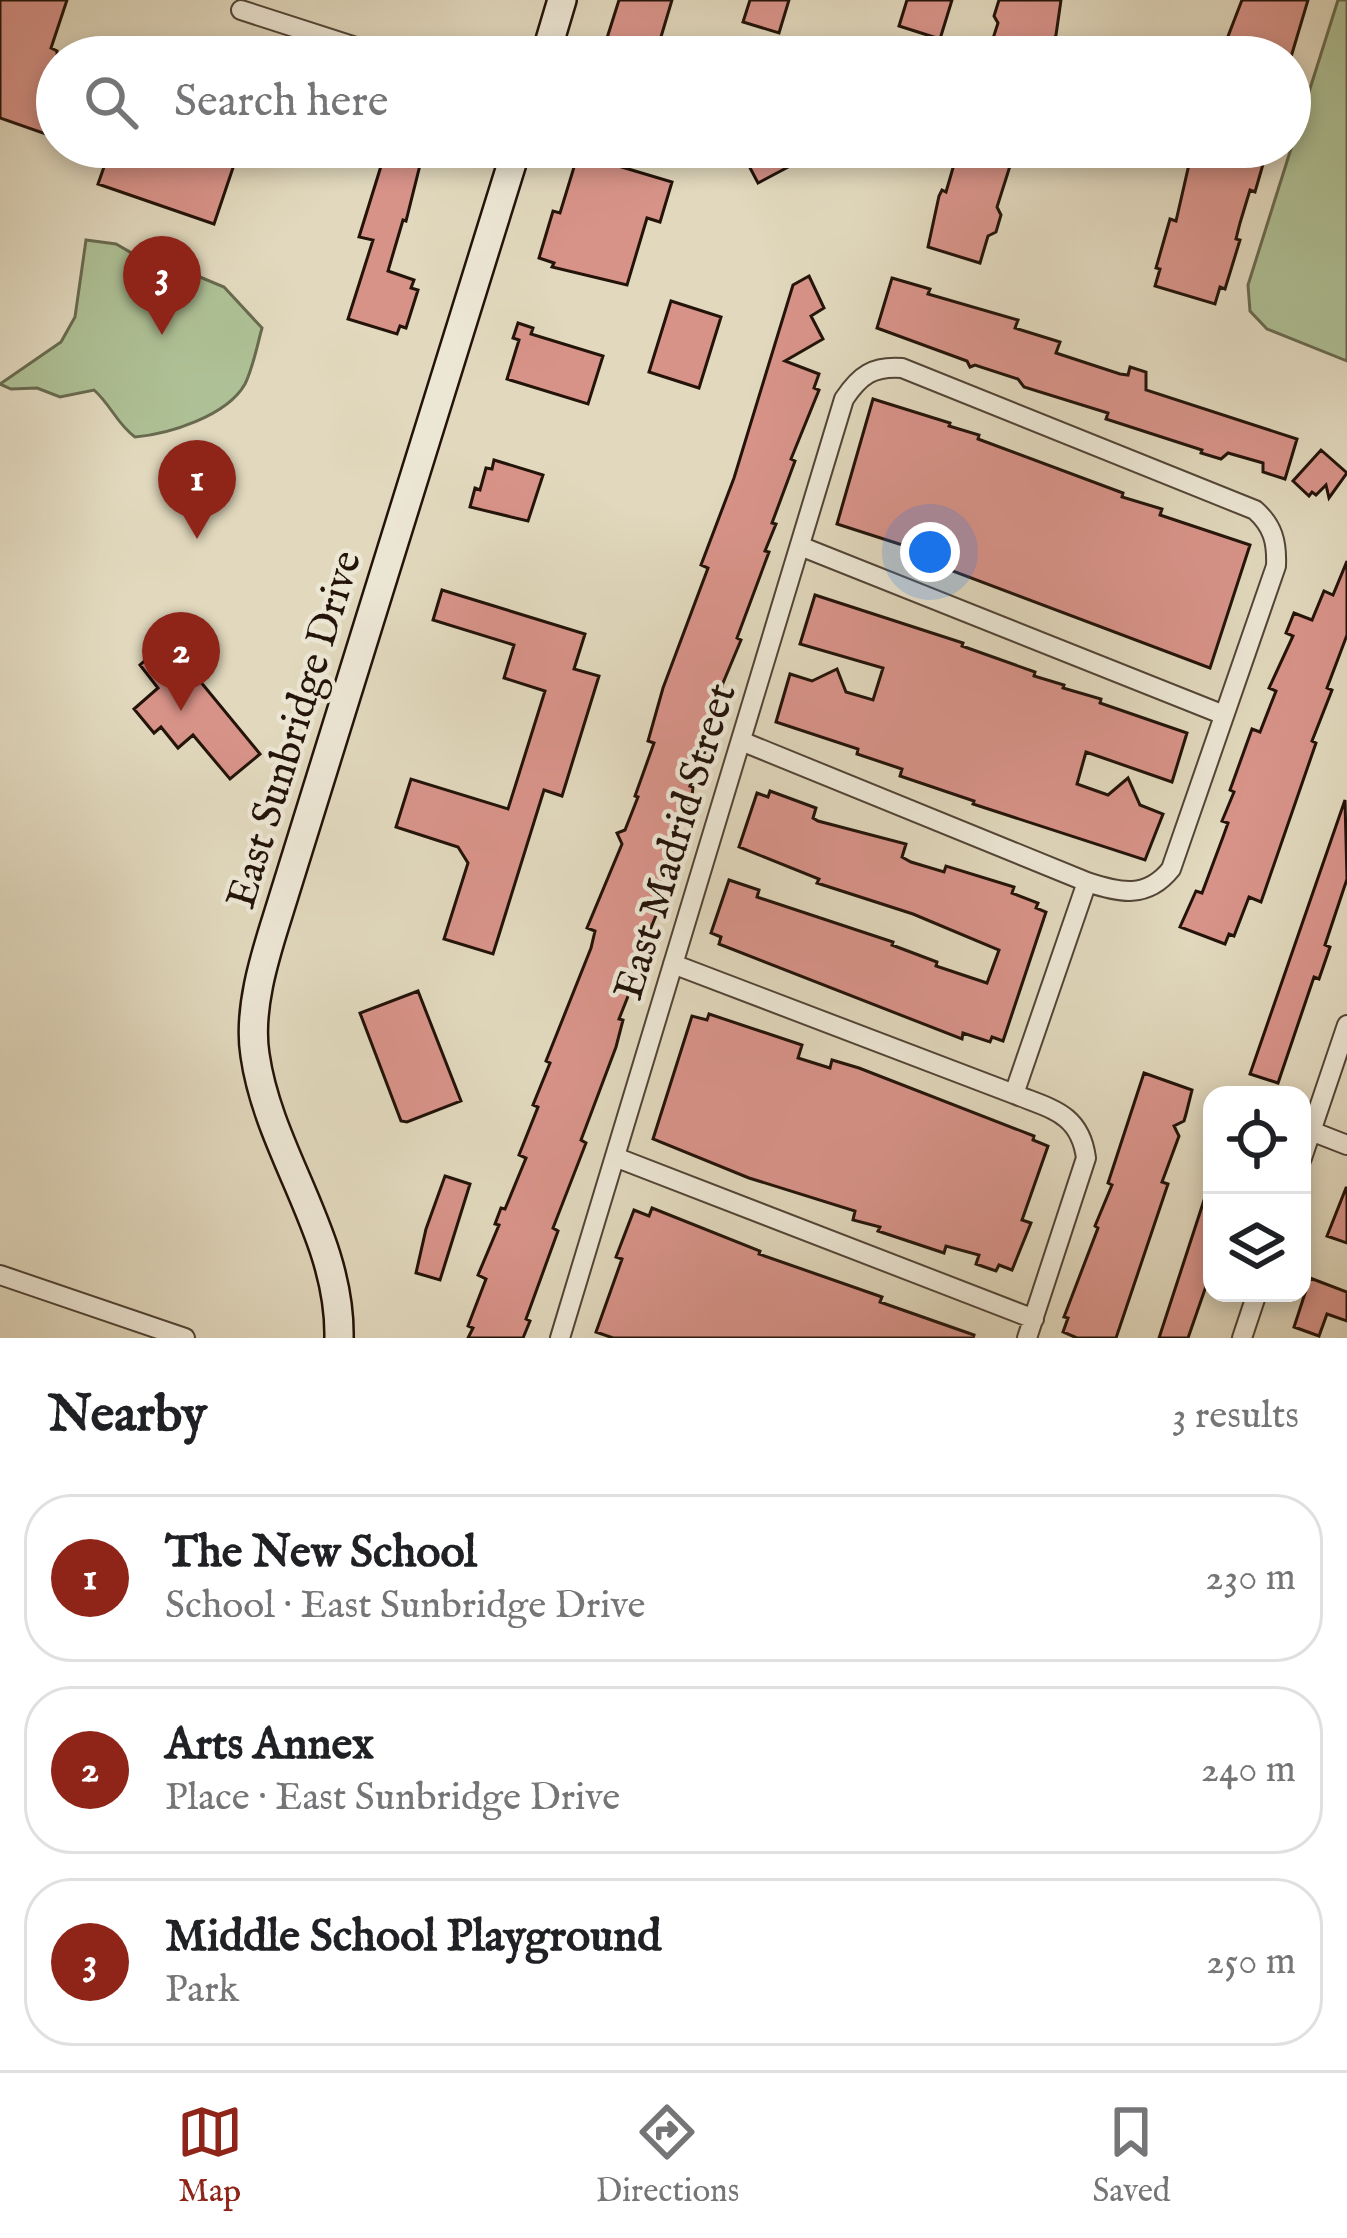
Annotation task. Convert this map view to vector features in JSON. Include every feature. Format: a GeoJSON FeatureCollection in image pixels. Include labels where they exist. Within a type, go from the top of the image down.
{"type":"FeatureCollection","features":[{"type":"Feature","properties":{"kind":"street"},"geometry":{"type":"LineString","coordinates":[[551,36],[562,0]]}},
{"type":"Feature","properties":{"kind":"street"},"geometry":{"type":"LineString","coordinates":[[241,10],[322,36]]}},
{"type":"Feature","properties":{"kind":"street","name":"East Sunbridge Drive"},"geometry":{"type":"LineString","coordinates":[[339,1338],[331,1266],[267,1101],[254,1054],[259,986],[510,168]]}},
{"type":"Feature","properties":{"kind":"street","name":"East Madrid Street"},"geometry":{"type":"LineString","coordinates":[[560,1338],[844,399],[868,371],[902,368],[1255,510],[1273,532],[1276,566],[1224,715]]}},
{"type":"Feature","properties":{"kind":"street"},"geometry":{"type":"LineString","coordinates":[[741,741],[1087,882],[1129,893],[1161,882],[1171,868],[1224,715],[800,546]]}},
{"type":"Feature","properties":{"kind":"street"},"geometry":{"type":"LineString","coordinates":[[1013,1094],[1087,882]]}},
{"type":"Feature","properties":{"kind":"street"},"geometry":{"type":"LineString","coordinates":[[615,1157],[1030,1329],[1086,1157],[1074,1123],[1056,1111],[673,964]]}},
{"type":"Feature","properties":{"kind":"street"},"geometry":{"type":"LineString","coordinates":[[1347,1024],[1311,1131],[1347,1145]]}},
{"type":"Feature","properties":{"kind":"street"},"geometry":{"type":"LineString","coordinates":[[0,1275],[185,1338]]}},
{"type":"Feature","properties":{"kind":"street"},"geometry":{"type":"LineString","coordinates":[[1241,1338],[1254,1302]]}},
{"type":"Feature","properties":{"kind":"green space"},"geometry":{"type":"Polygon","coordinates":[[[1338,0],[1347,0],[1347,361],[1267,329],[1250,311],[1248,285],[1285,168],[1311,168],[1311,86],[1338,0]]]}},
{"type":"Feature","properties":{"kind":"green space"},"geometry":{"type":"Polygon","coordinates":[[[86,240],[116,244],[156,267],[188,272],[224,287],[262,328],[248,378],[237,395],[196,421],[135,437],[94,390],[60,397],[37,388],[11,389],[0,384],[61,342],[75,317],[86,240]]]}},
{"type":"Feature","properties":{"kind":"building"},"geometry":{"type":"Polygon","coordinates":[[[0,0],[67,0],[55,36],[36,36],[36,131],[0,118],[0,0]]]}},
{"type":"Feature","properties":{"kind":"building"},"geometry":{"type":"Polygon","coordinates":[[[619,0],[672,0],[661,36],[608,36],[619,0]]]}},
{"type":"Feature","properties":{"kind":"building"},"geometry":{"type":"Polygon","coordinates":[[[750,0],[789,0],[779,33],[743,22],[750,0]]]}},
{"type":"Feature","properties":{"kind":"building"},"geometry":{"type":"Polygon","coordinates":[[[907,0],[952,0],[941,36],[899,26],[907,0]]]}},
{"type":"Feature","properties":{"kind":"building"},"geometry":{"type":"Polygon","coordinates":[[[999,0],[1061,0],[1055,36],[994,36],[998,23],[994,16],[999,0]]]}},
{"type":"Feature","properties":{"kind":"building"},"geometry":{"type":"Polygon","coordinates":[[[1242,0],[1308,0],[1297,36],[1228,36],[1242,0]]]}},
{"type":"Feature","properties":{"kind":"building"},"geometry":{"type":"Polygon","coordinates":[[[104,168],[233,168],[214,224],[98,184],[104,168]]]}},
{"type":"Feature","properties":{"kind":"building"},"geometry":{"type":"Polygon","coordinates":[[[380,168],[419,168],[388,271],[414,280],[411,288],[418,290],[406,328],[400,326],[397,334],[348,319],[373,240],[359,237],[380,168]]]}},
{"type":"Feature","properties":{"kind":"building"},"geometry":{"type":"Polygon","coordinates":[[[574,168],[625,168],[672,182],[660,222],[647,218],[627,285],[552,267],[554,263],[539,258],[553,211],[560,213],[574,168]]]}},
{"type":"Feature","properties":{"kind":"building"},"geometry":{"type":"Polygon","coordinates":[[[750,168],[786,168],[758,183],[750,168]]]}},
{"type":"Feature","properties":{"kind":"building"},"geometry":{"type":"Polygon","coordinates":[[[953,168],[1009,168],[997,207],[1001,215],[996,232],[988,236],[980,263],[928,247],[939,196],[942,190],[946,192],[953,168]]]}},
{"type":"Feature","properties":{"kind":"building"},"geometry":{"type":"Polygon","coordinates":[[[1188,168],[1262,168],[1255,192],[1250,190],[1225,289],[1220,287],[1215,304],[1155,286],[1170,219],[1176,221],[1188,168]]]}},
{"type":"Feature","properties":{"kind":"building"},"geometry":{"type":"Polygon","coordinates":[[[809,276],[824,308],[811,316],[823,339],[785,361],[819,374],[814,388],[819,390],[791,459],[795,461],[772,523],[776,524],[765,551],[769,552],[690,786],[692,796],[660,885],[665,887],[632,974],[636,976],[619,1019],[623,1020],[616,1047],[553,1228],[558,1231],[526,1319],[530,1321],[523,1338],[468,1338],[486,1279],[478,1275],[499,1225],[495,1224],[501,1208],[505,1209],[526,1158],[519,1155],[538,1107],[533,1105],[591,948],[595,931],[587,928],[622,844],[617,833],[625,830],[638,797],[663,688],[708,568],[701,565],[734,478],[793,285],[809,276]]]}},
{"type":"Feature","properties":{"kind":"building"},"geometry":{"type":"Polygon","coordinates":[[[892,278],[930,289],[928,294],[1018,320],[1015,328],[1060,342],[1056,353],[1120,374],[1128,375],[1130,367],[1146,372],[1146,390],[1297,439],[1285,479],[1263,472],[1263,463],[1228,453],[1221,459],[1201,453],[1106,419],[1108,413],[1024,387],[1018,379],[970,367],[967,361],[877,328],[892,278]]]}},
{"type":"Feature","properties":{"kind":"building"},"geometry":{"type":"Polygon","coordinates":[[[671,301],[721,317],[699,388],[649,372],[671,301]]]}},
{"type":"Feature","properties":{"kind":"building"},"geometry":{"type":"Polygon","coordinates":[[[518,323],[533,328],[531,334],[603,356],[588,404],[507,379],[519,340],[513,338],[518,323]]]}},
{"type":"Feature","properties":{"kind":"building"},"geometry":{"type":"Polygon","coordinates":[[[873,399],[950,423],[979,435],[978,439],[1162,509],[1160,515],[1250,545],[1210,668],[918,558],[921,551],[837,524],[873,399]]]}},
{"type":"Feature","properties":{"kind":"building"},"geometry":{"type":"Polygon","coordinates":[[[1321,450],[1347,473],[1329,498],[1326,485],[1309,496],[1293,481],[1321,450]]]}},
{"type":"Feature","properties":{"kind":"building"},"geometry":{"type":"Polygon","coordinates":[[[494,460],[543,475],[528,521],[470,507],[475,488],[480,490],[486,468],[492,469],[494,460]]]}},
{"type":"Feature","properties":{"kind":"building"},"geometry":{"type":"Polygon","coordinates":[[[1347,561],[1347,635],[1327,688],[1332,690],[1312,741],[1316,743],[1261,902],[1249,897],[1234,936],[1229,934],[1225,944],[1180,927],[1196,891],[1202,893],[1223,837],[1228,823],[1222,821],[1234,792],[1230,790],[1252,729],[1260,732],[1276,691],[1269,688],[1293,636],[1286,633],[1294,613],[1312,620],[1324,591],[1333,595],[1347,561]]]}},
{"type":"Feature","properties":{"kind":"building"},"geometry":{"type":"Polygon","coordinates":[[[442,590],[585,634],[574,669],[599,676],[562,796],[544,790],[493,954],[444,939],[468,863],[458,847],[396,827],[411,779],[508,809],[545,691],[504,678],[514,645],[433,620],[442,590]]]}},
{"type":"Feature","properties":{"kind":"building"},"geometry":{"type":"Polygon","coordinates":[[[815,595],[963,643],[1063,688],[1101,699],[1100,703],[1187,733],[1172,782],[1086,752],[1077,784],[1108,795],[1128,778],[1140,805],[1163,814],[1145,860],[973,804],[900,776],[902,769],[857,754],[858,749],[776,722],[790,674],[812,681],[837,669],[846,692],[873,700],[883,668],[800,644],[815,595]]]}},
{"type":"Feature","properties":{"kind":"building"},"geometry":{"type":"Polygon","coordinates":[[[167,641],[260,754],[230,779],[193,735],[178,748],[161,727],[154,733],[134,709],[158,688],[140,665],[167,641]]]}},
{"type":"Feature","properties":{"kind":"building"},"geometry":{"type":"Polygon","coordinates":[[[770,791],[816,808],[813,818],[818,821],[906,844],[902,857],[911,862],[944,872],[946,866],[1014,887],[1012,893],[1038,903],[1036,908],[1046,912],[1003,1041],[963,1033],[962,1039],[719,944],[721,937],[711,933],[729,880],[759,890],[757,897],[893,942],[937,962],[936,966],[987,983],[999,950],[913,914],[817,883],[819,879],[739,847],[757,793],[768,797],[770,791]]]}},
{"type":"Feature","properties":{"kind":"building"},"geometry":{"type":"Polygon","coordinates":[[[1345,800],[1347,879],[1325,945],[1330,947],[1319,979],[1314,977],[1278,1083],[1250,1074],[1345,800]]]}},
{"type":"Feature","properties":{"kind":"building"},"geometry":{"type":"Polygon","coordinates":[[[418,991],[461,1101],[407,1122],[401,1121],[360,1013],[418,991]]]}},
{"type":"Feature","properties":{"kind":"building"},"geometry":{"type":"Polygon","coordinates":[[[709,1014],[802,1045],[798,1058],[830,1068],[832,1060],[859,1068],[1034,1136],[1033,1140],[1048,1146],[1022,1220],[1031,1223],[1012,1270],[999,1265],[996,1271],[976,1264],[979,1255],[946,1246],[944,1253],[878,1231],[880,1227],[853,1220],[855,1211],[749,1178],[653,1139],[692,1016],[707,1020],[709,1014]]]}},
{"type":"Feature","properties":{"kind":"building"},"geometry":{"type":"Polygon","coordinates":[[[1144,1073],[1192,1090],[1186,1114],[1174,1126],[1179,1136],[1162,1182],[1168,1184],[1116,1338],[1077,1338],[1063,1332],[1068,1318],[1064,1317],[1098,1228],[1144,1073]]]}},
{"type":"Feature","properties":{"kind":"building"},"geometry":{"type":"Polygon","coordinates":[[[445,1176],[470,1184],[440,1280],[416,1273],[445,1176]]]}},
{"type":"Feature","properties":{"kind":"building"},"geometry":{"type":"Polygon","coordinates":[[[1347,1188],[1347,1243],[1327,1236],[1347,1188]]]}},
{"type":"Feature","properties":{"kind":"building"},"geometry":{"type":"Polygon","coordinates":[[[1203,1203],[1203,1295],[1188,1338],[1159,1338],[1203,1203]]]}},
{"type":"Feature","properties":{"kind":"building"},"geometry":{"type":"Polygon","coordinates":[[[652,1208],[759,1254],[882,1297],[880,1302],[973,1338],[613,1338],[596,1332],[634,1210],[649,1216],[652,1208]]]}},
{"type":"Feature","properties":{"kind":"building"},"geometry":{"type":"Polygon","coordinates":[[[1311,1278],[1347,1292],[1347,1321],[1327,1314],[1319,1336],[1294,1327],[1302,1302],[1311,1302],[1311,1278]]]}},
{"type":"Feature","properties":{"kind":"place","name":"Middle School Playground"},"geometry":{"type":"Point","coordinates":[162,335]}},
{"type":"Feature","properties":{"kind":"place","name":"The New School"},"geometry":{"type":"Point","coordinates":[197,539]}},
{"type":"Feature","properties":{"kind":"place","name":"Arts Annex"},"geometry":{"type":"Point","coordinates":[181,711]}}]}
